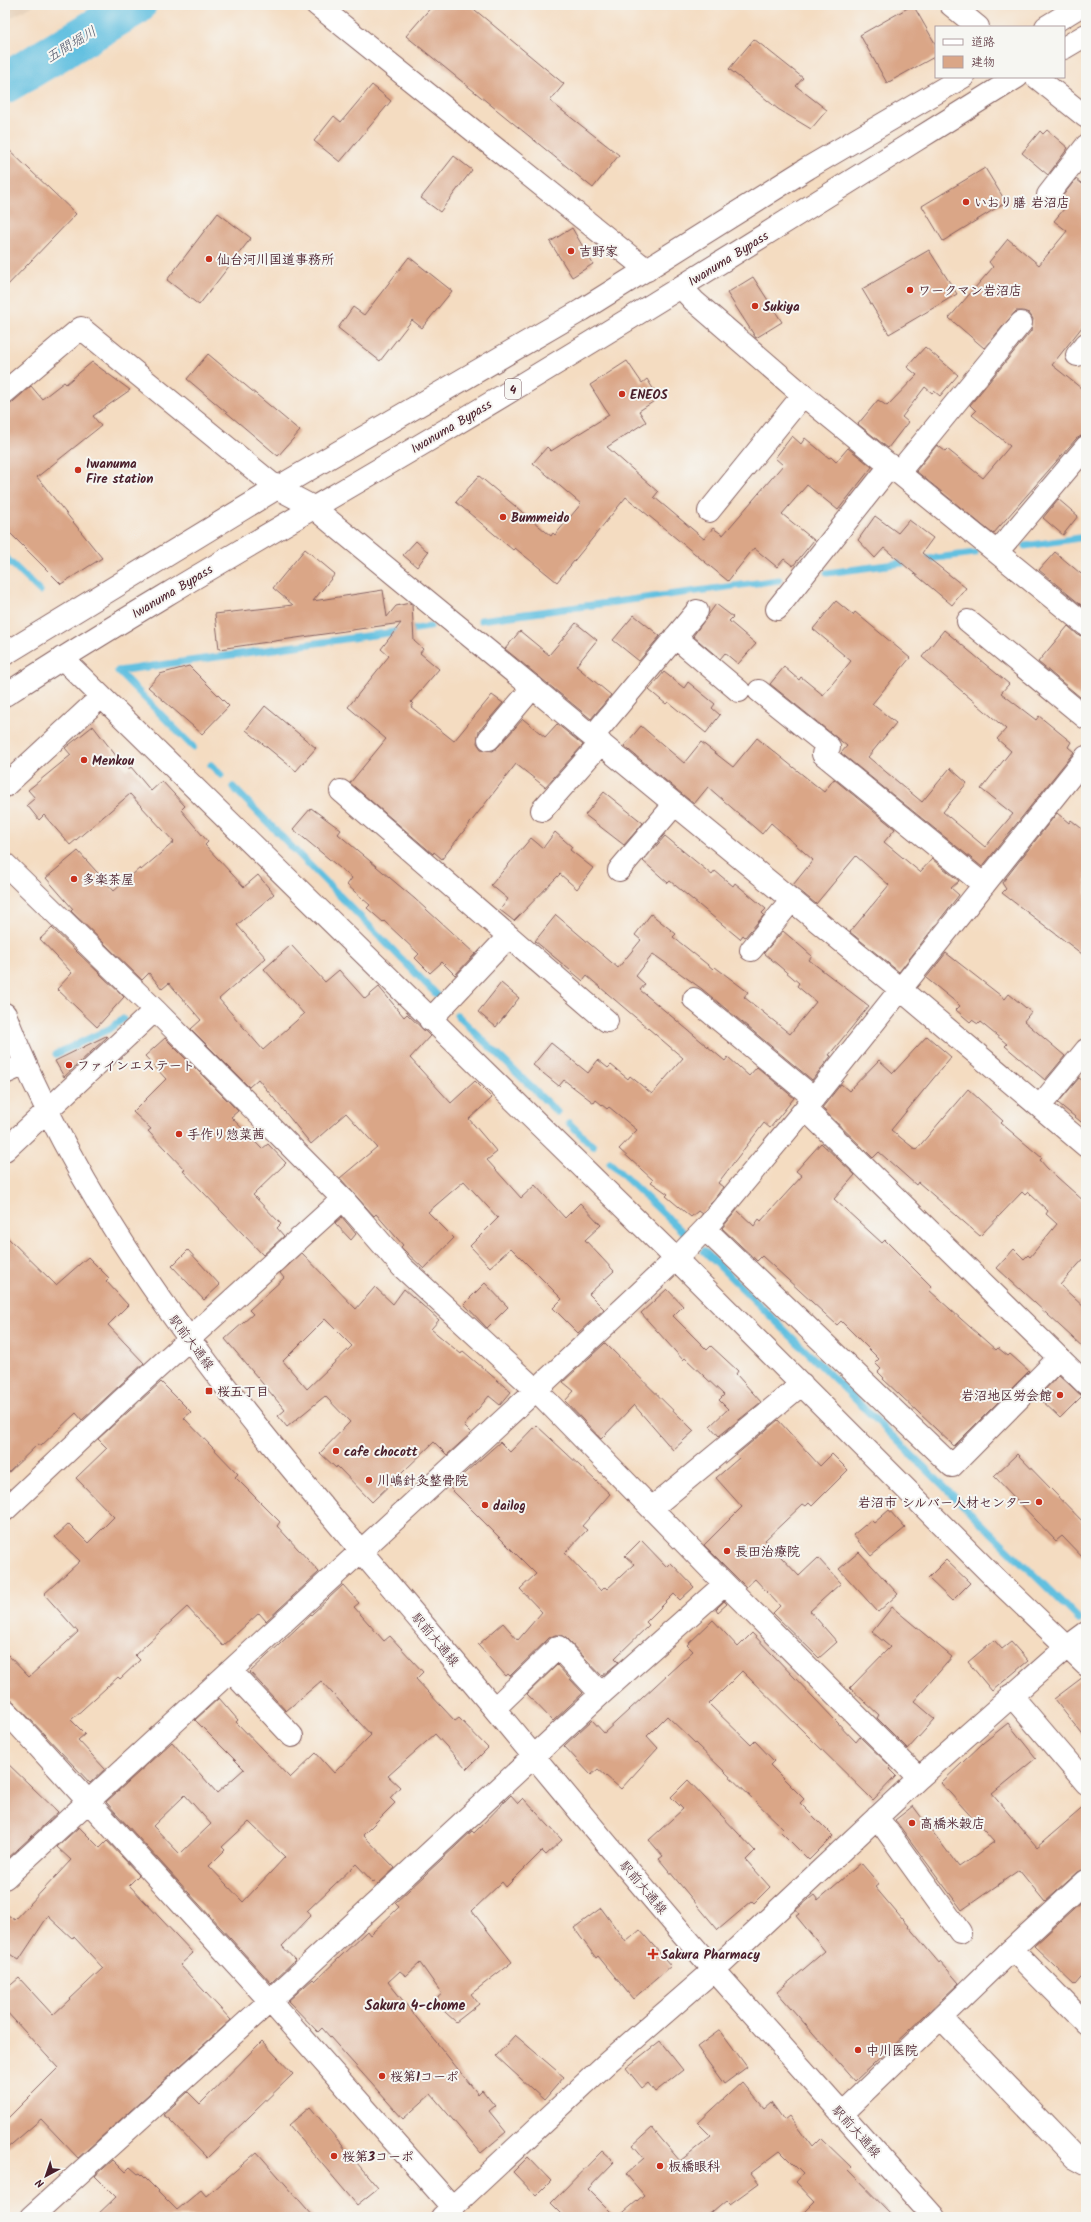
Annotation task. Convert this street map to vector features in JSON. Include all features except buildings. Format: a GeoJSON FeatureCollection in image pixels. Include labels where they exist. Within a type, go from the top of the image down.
{"type":"FeatureCollection","features":[{"type":"Feature","properties":{"kind":"main road"},"geometry":{"type":"LineString","coordinates":[[317,5],[647,270]]}},
{"type":"Feature","properties":{"kind":"main road"},"geometry":{"type":"LineString","coordinates":[[951,5],[977,26]]}},
{"type":"Feature","properties":{"kind":"main road"},"geometry":{"type":"LineString","coordinates":[[1048,26],[1082,5]]}},
{"type":"Feature","properties":{"kind":"main road"},"geometry":{"type":"LineString","coordinates":[[1065,47],[1086,35]]}},
{"type":"Feature","properties":{"kind":"main road"},"geometry":{"type":"LineString","coordinates":[[5,654],[276,488],[582,310],[808,168],[961,78]]}},
{"type":"Feature","properties":{"kind":"main road","name":"Iwanuma Bypass"},"geometry":{"type":"LineString","coordinates":[[5,695],[62,658],[681,287],[1015,78]]}},
{"type":"Feature","properties":{"kind":"main road"},"geometry":{"type":"LineString","coordinates":[[1037,78],[1086,117]]}},
{"type":"Feature","properties":{"kind":"main road"},"geometry":{"type":"LineString","coordinates":[[1048,195],[1086,146]]}},
{"type":"Feature","properties":{"kind":"main road"},"geometry":{"type":"LineString","coordinates":[[681,287],[694,301],[803,395],[895,468],[1086,625]]}},
{"type":"Feature","properties":{"kind":"main road"},"geometry":{"type":"LineString","coordinates":[[777,609],[895,468],[1021,323]]}},
{"type":"Feature","properties":{"kind":"main road"},"geometry":{"type":"LineString","coordinates":[[5,392],[81,328],[276,488],[314,508],[900,989],[1086,1146]]}},
{"type":"Feature","properties":{"kind":"main road"},"geometry":{"type":"LineString","coordinates":[[709,511],[803,395]]}},
{"type":"Feature","properties":{"kind":"main road"},"geometry":{"type":"LineString","coordinates":[[997,552],[1086,447]]}},
{"type":"Feature","properties":{"kind":"main road"},"geometry":{"type":"LineString","coordinates":[[542,810],[675,637],[697,611]]}},
{"type":"Feature","properties":{"kind":"main road"},"geometry":{"type":"LineString","coordinates":[[968,621],[1086,718]]}},
{"type":"Feature","properties":{"kind":"main road"},"geometry":{"type":"LineString","coordinates":[[675,637],[829,747],[823,754],[984,884]]}},
{"type":"Feature","properties":{"kind":"main road"},"geometry":{"type":"LineString","coordinates":[[62,658],[430,1020],[676,1259],[1086,1665]]}},
{"type":"Feature","properties":{"kind":"main road"},"geometry":{"type":"LineString","coordinates":[[489,740],[533,688]]}},
{"type":"Feature","properties":{"kind":"main road"},"geometry":{"type":"LineString","coordinates":[[5,786],[101,697]]}},
{"type":"Feature","properties":{"kind":"main road"},"geometry":{"type":"LineString","coordinates":[[5,1878],[90,1802],[361,1550],[536,1390],[676,1259],[705,1229],[810,1103],[1086,757]]}},
{"type":"Feature","properties":{"kind":"main road"},"geometry":{"type":"LineString","coordinates":[[341,791],[608,1021]]}},
{"type":"Feature","properties":{"kind":"main road"},"geometry":{"type":"LineString","coordinates":[[619,870],[675,804]]}},
{"type":"Feature","properties":{"kind":"main road"},"geometry":{"type":"LineString","coordinates":[[5,864],[155,1010],[343,1199],[402,1267],[536,1390],[725,1584],[919,1778]]}},
{"type":"Feature","properties":{"kind":"main road"},"geometry":{"type":"LineString","coordinates":[[751,950],[792,900]]}},
{"type":"Feature","properties":{"kind":"main road"},"geometry":{"type":"LineString","coordinates":[[430,1020],[509,936]]}},
{"type":"Feature","properties":{"kind":"main road"},"geometry":{"type":"LineString","coordinates":[[694,999],[810,1103],[1086,1384]]}},
{"type":"Feature","properties":{"kind":"main road"},"geometry":{"type":"LineString","coordinates":[[5,1150],[155,1010]]}},
{"type":"Feature","properties":{"kind":"main road","name":"駅前大通線"},"geometry":{"type":"LineString","coordinates":[[5,1014],[25,1064],[47,1111],[113,1229],[189,1340],[289,1466],[495,1708],[714,1970],[934,2217]]}},
{"type":"Feature","properties":{"kind":"main road"},"geometry":{"type":"LineString","coordinates":[[1040,1106],[1086,1050]]}},
{"type":"Feature","properties":{"kind":"main road"},"geometry":{"type":"LineString","coordinates":[[5,1073],[25,1064]]}},
{"type":"Feature","properties":{"kind":"main road"},"geometry":{"type":"LineString","coordinates":[[5,1510],[122,1400],[343,1199]]}},
{"type":"Feature","properties":{"kind":"main road"},"geometry":{"type":"LineString","coordinates":[[705,1229],[952,1466],[1059,1358]]}},
{"type":"Feature","properties":{"kind":"main road"},"geometry":{"type":"LineString","coordinates":[[652,1508],[802,1384]]}},
{"type":"Feature","properties":{"kind":"main road"},"geometry":{"type":"LineString","coordinates":[[31,2217],[270,2000],[601,1694],[725,1584]]}},
{"type":"Feature","properties":{"kind":"main road"},"geometry":{"type":"LineString","coordinates":[[5,1710],[270,2000],[448,2212],[607,2063],[714,1970],[919,1778],[1067,1647],[1086,1633]]}},
{"type":"Feature","properties":{"kind":"main road"},"geometry":{"type":"LineString","coordinates":[[495,1708],[558,1647],[601,1694]]}},
{"type":"Feature","properties":{"kind":"main road"},"geometry":{"type":"LineString","coordinates":[[231,1671],[292,1736]]}},
{"type":"Feature","properties":{"kind":"main road"},"geometry":{"type":"LineString","coordinates":[[1012,1695],[1086,1783]]}},
{"type":"Feature","properties":{"kind":"main road"},"geometry":{"type":"LineString","coordinates":[[877,1817],[960,1932]]}},
{"type":"Feature","properties":{"kind":"main road"},"geometry":{"type":"LineString","coordinates":[[842,2114],[1012,1949],[1086,1881]]}},
{"type":"Feature","properties":{"kind":"main road"},"geometry":{"type":"LineString","coordinates":[[1012,1949],[1086,2024]]}},
{"type":"Feature","properties":{"kind":"main road"},"geometry":{"type":"LineString","coordinates":[[941,2018],[1075,2156],[1086,2163]]}},
{"type":"Feature","properties":{"kind":"shaded area"},"geometry":{"type":"Polygon","coordinates":[[[5,5],[34,5],[5,21],[5,5]]]}},
{"type":"Feature","properties":{"kind":"waterway","name":"五間堀川"},"geometry":{"type":"LineString","coordinates":[[5,83],[136,5]]}},
{"type":"Feature","properties":{"kind":"waterway"},"geometry":{"type":"LineString","coordinates":[[1025,546],[1086,537]]}},
{"type":"Feature","properties":{"kind":"waterway"},"geometry":{"type":"LineString","coordinates":[[920,560],[975,553]]}},
{"type":"Feature","properties":{"kind":"waterway"},"geometry":{"type":"LineString","coordinates":[[5,557],[40,591]]}},
{"type":"Feature","properties":{"kind":"waterway"},"geometry":{"type":"LineString","coordinates":[[827,573],[910,562]]}},
{"type":"Feature","properties":{"kind":"waterway"},"geometry":{"type":"LineString","coordinates":[[481,620],[779,580]]}},
{"type":"Feature","properties":{"kind":"waterway"},"geometry":{"type":"LineString","coordinates":[[118,671],[430,627]]}},
{"type":"Feature","properties":{"kind":"waterway"},"geometry":{"type":"LineString","coordinates":[[118,671],[193,747]]}},
{"type":"Feature","properties":{"kind":"waterway"},"geometry":{"type":"LineString","coordinates":[[211,765],[221,775]]}},
{"type":"Feature","properties":{"kind":"waterway"},"geometry":{"type":"LineString","coordinates":[[233,787],[440,998]]}},
{"type":"Feature","properties":{"kind":"waterway"},"geometry":{"type":"LineString","coordinates":[[457,1015],[557,1112]]}},
{"type":"Feature","properties":{"kind":"waterway"},"geometry":{"type":"LineString","coordinates":[[56,1054],[109,1029],[123,1019]]}},
{"type":"Feature","properties":{"kind":"waterway"},"geometry":{"type":"LineString","coordinates":[[569,1123],[593,1146]]}},
{"type":"Feature","properties":{"kind":"waterway"},"geometry":{"type":"LineString","coordinates":[[610,1163],[686,1235]]}},
{"type":"Feature","properties":{"kind":"waterway"},"geometry":{"type":"LineString","coordinates":[[704,1251],[1079,1619]]}},
{"type":"Feature","properties":{"kind":"place","name":"いおり膳 岩沼店"},"geometry":{"type":"Point","coordinates":[966,202]}},
{"type":"Feature","properties":{"kind":"place","name":"吉野家"},"geometry":{"type":"Point","coordinates":[571,251]}},
{"type":"Feature","properties":{"kind":"place","name":"仙台河川国道事務所"},"geometry":{"type":"Point","coordinates":[209,259]}},
{"type":"Feature","properties":{"kind":"place","name":"ワークマン岩沼店"},"geometry":{"type":"Point","coordinates":[910,290]}},
{"type":"Feature","properties":{"kind":"place","name":"Sukiya"},"geometry":{"type":"Point","coordinates":[755,306]}},
{"type":"Feature","properties":{"kind":"place","name":"ENEOS"},"geometry":{"type":"Point","coordinates":[622,394]}},
{"type":"Feature","properties":{"kind":"place","name":"Iwanuma Fire station"},"geometry":{"type":"Point","coordinates":[78,470]}},
{"type":"Feature","properties":{"kind":"place","name":"Bummeido"},"geometry":{"type":"Point","coordinates":[503,517]}},
{"type":"Feature","properties":{"kind":"place","name":"Menkou"},"geometry":{"type":"Point","coordinates":[84,760]}},
{"type":"Feature","properties":{"kind":"place","name":"多楽茶屋"},"geometry":{"type":"Point","coordinates":[74,879]}},
{"type":"Feature","properties":{"kind":"place","name":"ファインエステート"},"geometry":{"type":"Point","coordinates":[69,1065]}},
{"type":"Feature","properties":{"kind":"place","name":"手作り惣菜茜"},"geometry":{"type":"Point","coordinates":[179,1134]}},
{"type":"Feature","properties":{"kind":"place","name":"桜五丁目"},"geometry":{"type":"Point","coordinates":[209,1391]}},
{"type":"Feature","properties":{"kind":"place","name":"岩沼地区労会館"},"geometry":{"type":"Point","coordinates":[1060,1395]}},
{"type":"Feature","properties":{"kind":"place","name":"cafe chocott"},"geometry":{"type":"Point","coordinates":[336,1451]}},
{"type":"Feature","properties":{"kind":"place","name":"川嶋針灸整骨院"},"geometry":{"type":"Point","coordinates":[369,1480]}},
{"type":"Feature","properties":{"kind":"place","name":"岩沼市 シルバー人材センター"},"geometry":{"type":"Point","coordinates":[1039,1502]}},
{"type":"Feature","properties":{"kind":"place","name":"dailog"},"geometry":{"type":"Point","coordinates":[485,1505]}},
{"type":"Feature","properties":{"kind":"place","name":"長田治療院"},"geometry":{"type":"Point","coordinates":[727,1551]}},
{"type":"Feature","properties":{"kind":"place","name":"高橋米穀店"},"geometry":{"type":"Point","coordinates":[912,1823]}},
{"type":"Feature","properties":{"kind":"place","name":"Sakura Pharmacy"},"geometry":{"type":"Point","coordinates":[653,1954]}},
{"type":"Feature","properties":{"kind":"place","name":"中川医院"},"geometry":{"type":"Point","coordinates":[858,2050]}},
{"type":"Feature","properties":{"kind":"place","name":"桜第1コーポ"},"geometry":{"type":"Point","coordinates":[382,2076]}},
{"type":"Feature","properties":{"kind":"place","name":"桜第3コーポ"},"geometry":{"type":"Point","coordinates":[334,2156]}},
{"type":"Feature","properties":{"kind":"place","name":"板橋眼科"},"geometry":{"type":"Point","coordinates":[660,2166]}},
{"type":"Feature","properties":{"kind":"district","name":"Sakura 4-chome"},"geometry":{"type":"Point","coordinates":[415,2005]}}]}
